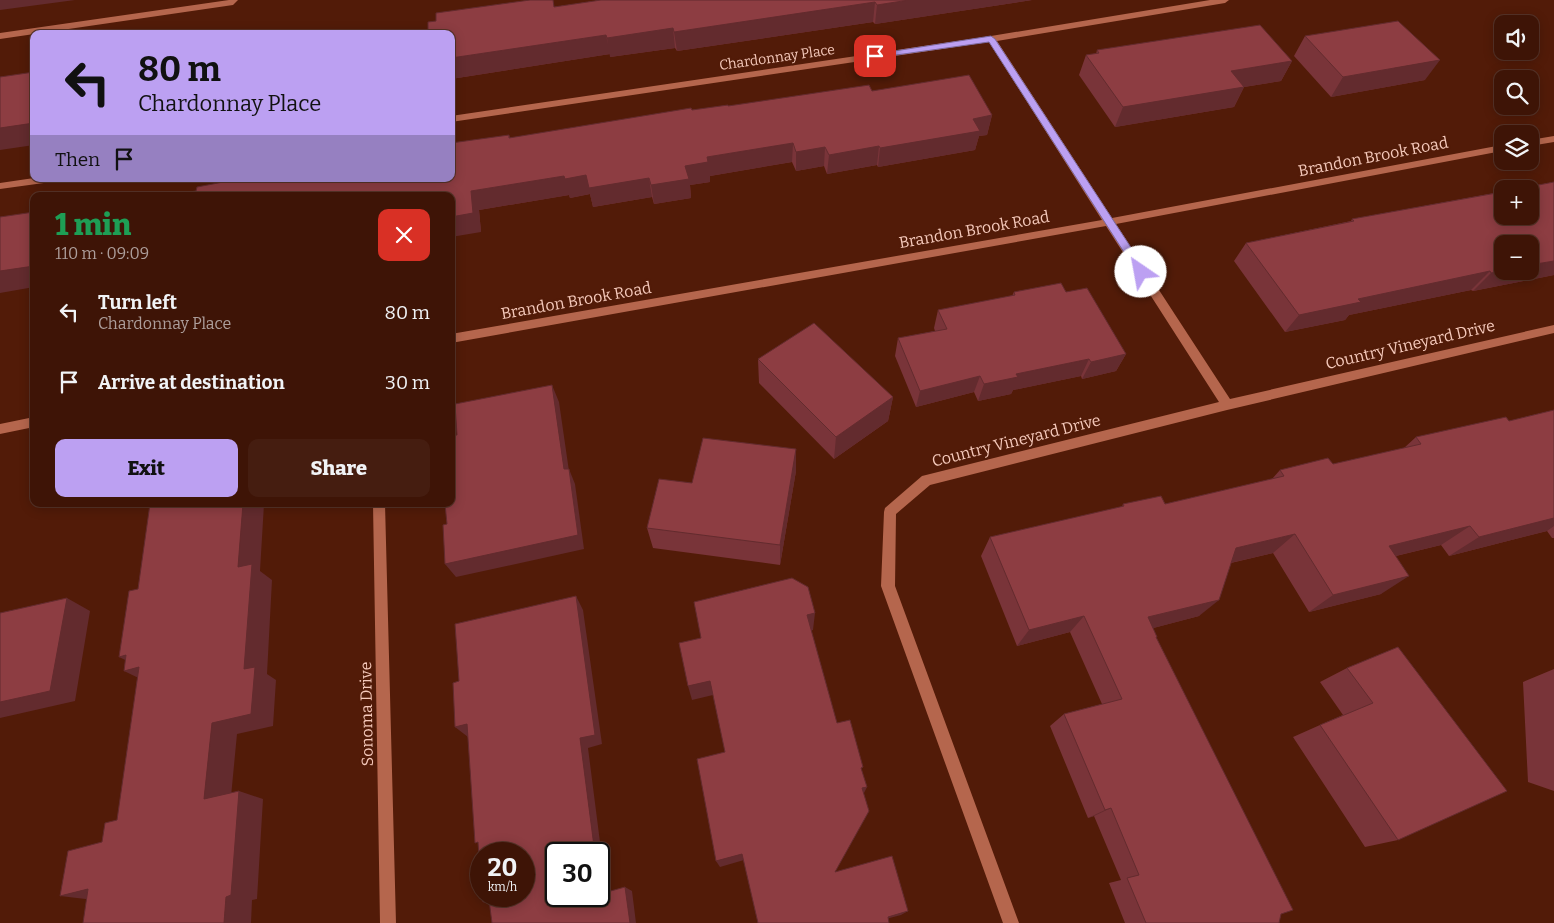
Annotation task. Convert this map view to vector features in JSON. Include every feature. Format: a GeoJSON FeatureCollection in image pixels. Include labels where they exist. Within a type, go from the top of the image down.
{"type":"FeatureCollection","features":[{"type":"Feature","properties":{"kind":"street"},"geometry":{"type":"LineString","coordinates":[[41,30],[234,2],[234,0]]}},
{"type":"Feature","properties":{"kind":"street","name":"Chardonnay Place"},"geometry":{"type":"LineString","coordinates":[[455,118],[991,39],[1225,0]]}},
{"type":"Feature","properties":{"kind":"street"},"geometry":{"type":"LineString","coordinates":[[0,36],[30,32]]}},
{"type":"Feature","properties":{"kind":"street"},"geometry":{"type":"LineString","coordinates":[[991,39],[1227,405]]}},
{"type":"Feature","properties":{"kind":"street"},"geometry":{"type":"LineString","coordinates":[[1539,142],[1554,139]]}},
{"type":"Feature","properties":{"kind":"street","name":"Brandon Brook Road"},"geometry":{"type":"LineString","coordinates":[[455,338],[1109,222],[1494,150]]}},
{"type":"Feature","properties":{"kind":"street"},"geometry":{"type":"LineString","coordinates":[[0,186],[30,182]]}},
{"type":"Feature","properties":{"kind":"street","name":"Country Vineyard Drive"},"geometry":{"type":"LineString","coordinates":[[1011,923],[888,586],[890,512],[926,480],[1227,405],[1554,329]]}},
{"type":"Feature","properties":{"kind":"street"},"geometry":{"type":"LineString","coordinates":[[0,429],[30,423]]}},
{"type":"Feature","properties":{"kind":"street","name":"Sonoma Drive"},"geometry":{"type":"LineString","coordinates":[[379,507],[388,923]]}},
{"type":"Feature","properties":{"kind":"building"},"geometry":{"type":"Polygon","coordinates":[[[530,0],[553,0],[554,7],[601,0],[909,0],[877,5],[875,2],[674,32],[673,28],[607,38],[606,35],[455,57],[455,30],[428,30],[428,22],[436,21],[436,13],[530,0]]]}},
{"type":"Feature","properties":{"kind":"building"},"geometry":{"type":"Polygon","coordinates":[[[1398,21],[1440,60],[1343,77],[1305,36],[1398,21]]]}},
{"type":"Feature","properties":{"kind":"building"},"geometry":{"type":"Polygon","coordinates":[[[1260,25],[1292,61],[1231,71],[1244,87],[1123,107],[1086,55],[1099,53],[1097,50],[1260,25]]]}},
{"type":"Feature","properties":{"kind":"building"},"geometry":{"type":"Polygon","coordinates":[[[30,73],[30,124],[0,128],[0,77],[30,73]]]}},
{"type":"Feature","properties":{"kind":"building"},"geometry":{"type":"Polygon","coordinates":[[[969,75],[992,115],[973,119],[980,131],[880,148],[879,146],[829,155],[825,147],[796,152],[793,143],[707,157],[708,162],[685,166],[689,179],[651,185],[649,178],[589,188],[586,175],[565,179],[564,176],[471,191],[473,213],[455,216],[455,192],[189,192],[196,191],[197,187],[223,182],[455,182],[455,142],[509,135],[509,138],[691,108],[692,110],[728,106],[869,85],[872,91],[969,75]]]}},
{"type":"Feature","properties":{"kind":"building"},"geometry":{"type":"Polygon","coordinates":[[[1554,182],[1554,261],[1539,264],[1539,235],[1494,235],[1494,272],[1491,273],[1490,271],[1358,299],[1361,302],[1299,315],[1246,243],[1354,221],[1352,219],[1494,193],[1494,225],[1539,225],[1539,185],[1554,182]]]}},
{"type":"Feature","properties":{"kind":"building"},"geometry":{"type":"Polygon","coordinates":[[[30,213],[30,267],[0,271],[0,217],[30,213]]]}},
{"type":"Feature","properties":{"kind":"building"},"geometry":{"type":"Polygon","coordinates":[[[1061,283],[1066,292],[1087,288],[1126,354],[1091,362],[1089,359],[1016,374],[1018,377],[984,384],[980,376],[920,391],[898,338],[947,329],[938,310],[1015,295],[1014,292],[1061,283]]]}},
{"type":"Feature","properties":{"kind":"building"},"geometry":{"type":"Polygon","coordinates":[[[814,323],[893,397],[836,437],[758,359],[814,323]]]}},
{"type":"Feature","properties":{"kind":"building"},"geometry":{"type":"Polygon","coordinates":[[[552,385],[564,469],[569,469],[578,535],[445,564],[443,525],[447,524],[445,507],[455,507],[455,435],[457,435],[455,404],[552,385]]]}},
{"type":"Feature","properties":{"kind":"building"},"geometry":{"type":"Polygon","coordinates":[[[1554,410],[1554,518],[1479,537],[1470,526],[1389,546],[1409,576],[1333,595],[1295,534],[1236,548],[1219,600],[1148,617],[1156,637],[1293,910],[1281,914],[1279,923],[1146,923],[1127,878],[1139,875],[1111,808],[1105,810],[1064,714],[1122,699],[1084,616],[1029,630],[990,537],[1161,496],[1165,504],[1284,476],[1280,470],[1328,458],[1333,464],[1421,444],[1416,437],[1506,417],[1509,421],[1554,410]]]}},
{"type":"Feature","properties":{"kind":"building"},"geometry":{"type":"Polygon","coordinates":[[[703,438],[796,449],[780,545],[647,528],[659,479],[692,483],[703,438]]]}},
{"type":"Feature","properties":{"kind":"building"},"geometry":{"type":"Polygon","coordinates":[[[150,507],[243,507],[238,567],[252,564],[244,669],[255,667],[251,714],[212,723],[204,799],[239,791],[231,895],[226,897],[224,923],[83,923],[88,889],[60,896],[68,851],[102,842],[105,823],[117,820],[139,667],[124,671],[126,655],[119,657],[129,591],[138,589],[150,507]]]}},
{"type":"Feature","properties":{"kind":"building"},"geometry":{"type":"Polygon","coordinates":[[[792,578],[808,587],[815,613],[807,615],[837,723],[850,720],[867,787],[862,788],[869,811],[835,872],[892,856],[908,911],[888,917],[889,923],[758,923],[742,854],[716,861],[697,759],[725,752],[710,681],[688,686],[679,643],[701,638],[694,602],[792,578]]]}},
{"type":"Feature","properties":{"kind":"building"},"geometry":{"type":"Polygon","coordinates":[[[576,596],[595,735],[580,738],[593,842],[545,842],[545,907],[610,907],[610,891],[625,887],[630,923],[492,923],[490,907],[535,907],[535,842],[475,842],[467,724],[455,727],[453,683],[459,681],[455,624],[576,596]]]}},
{"type":"Feature","properties":{"kind":"building"},"geometry":{"type":"Polygon","coordinates":[[[67,598],[50,691],[0,702],[0,613],[67,598]]]}},
{"type":"Feature","properties":{"kind":"building"},"geometry":{"type":"Polygon","coordinates":[[[1398,647],[1507,791],[1398,840],[1320,725],[1373,703],[1347,668],[1398,647]]]}},
{"type":"Feature","properties":{"kind":"route"},"geometry":{"type":"LineString","coordinates":[[875,56],[991,39],[1141,272]]}}]}
